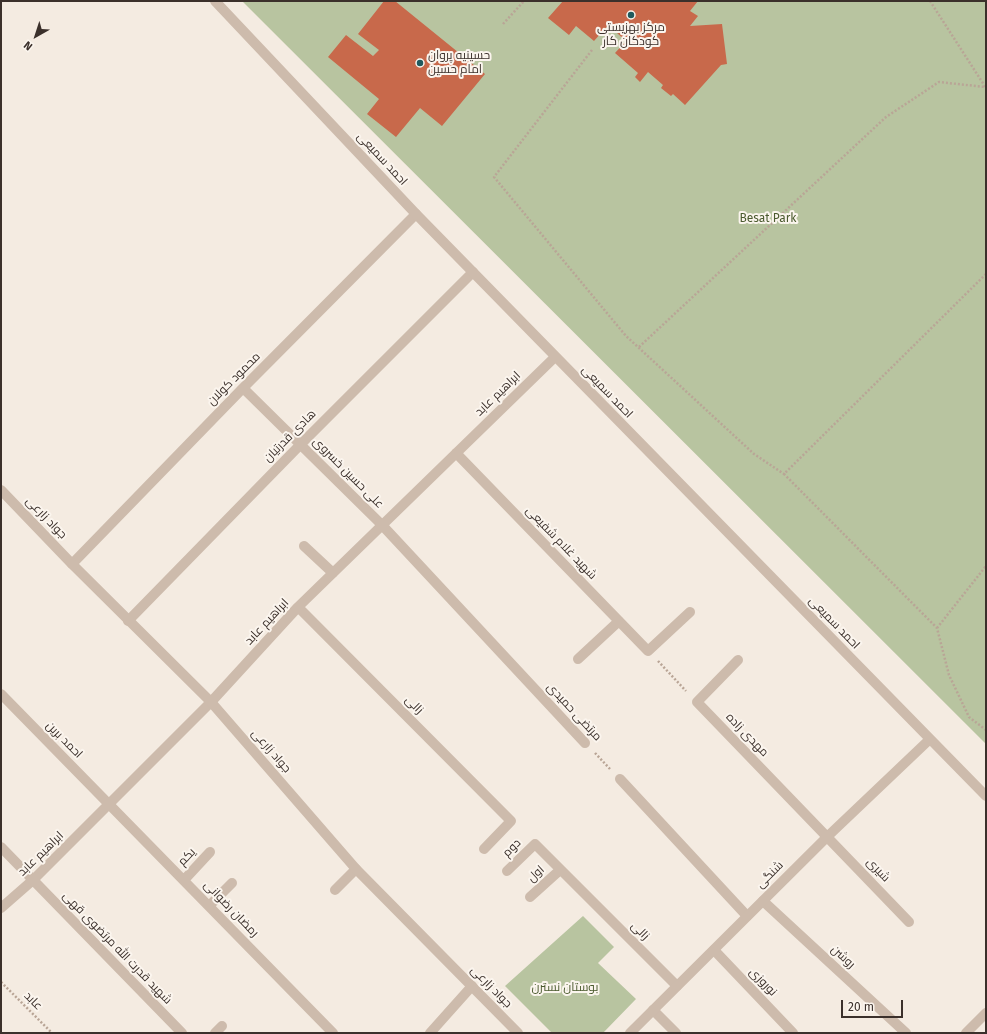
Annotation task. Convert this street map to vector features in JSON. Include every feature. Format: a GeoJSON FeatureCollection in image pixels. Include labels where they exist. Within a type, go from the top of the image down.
{"type":"FeatureCollection","features":[{"type":"Feature","properties":{"kind":"street","name":"احمد سمیعی"},"geometry":{"type":"LineString","coordinates":[[216,1],[416,214],[986,796]]}},
{"type":"Feature","properties":{"kind":"street","name":"محمود کولان"},"geometry":{"type":"LineString","coordinates":[[72,564],[243,388],[416,214]]}},
{"type":"Feature","properties":{"kind":"street","name":"هادی قدرتیان"},"geometry":{"type":"LineString","coordinates":[[128,620],[300,444],[473,272]]}},
{"type":"Feature","properties":{"kind":"street","name":"ابراهیم عابد"},"geometry":{"type":"LineString","coordinates":[[1,908],[34,880],[211,702],[298,607],[555,357]]}},
{"type":"Feature","properties":{"kind":"street","name":"علی حسین خسروی"},"geometry":{"type":"LineString","coordinates":[[243,388],[382,525]]}},
{"type":"Feature","properties":{"kind":"street","name":"شهید غلام شفیعی"},"geometry":{"type":"LineString","coordinates":[[456,453],[648,651]]}},
{"type":"Feature","properties":{"kind":"street","name":"جواد زارعی"},"geometry":{"type":"LineString","coordinates":[[1,490],[72,564],[211,702],[356,869],[518,1033]]}},
{"type":"Feature","properties":{"kind":"street","name":"مرتضی حمیدی"},"geometry":{"type":"LineString","coordinates":[[382,525],[585,743]]}},
{"type":"Feature","properties":{"kind":"street"},"geometry":{"type":"LineString","coordinates":[[304,546],[333,573]]}},
{"type":"Feature","properties":{"kind":"street","name":"زالی"},"geometry":{"type":"LineString","coordinates":[[298,607],[511,821],[484,849]]}},
{"type":"Feature","properties":{"kind":"street"},"geometry":{"type":"LineString","coordinates":[[648,651],[690,612]]}},
{"type":"Feature","properties":{"kind":"street"},"geometry":{"type":"LineString","coordinates":[[578,659],[619,621]]}},
{"type":"Feature","properties":{"kind":"street"},"geometry":{"type":"LineString","coordinates":[[697,702],[738,660]]}},
{"type":"Feature","properties":{"kind":"street","name":"احمد برین"},"geometry":{"type":"LineString","coordinates":[[1,694],[109,804]]}},
{"type":"Feature","properties":{"kind":"street","name":"مهدی زاده"},"geometry":{"type":"LineString","coordinates":[[697,702],[828,836]]}},
{"type":"Feature","properties":{"kind":"street","name":"شنگی"},"geometry":{"type":"LineString","coordinates":[[630,1033],[828,836],[930,739]]}},
{"type":"Feature","properties":{"kind":"street"},"geometry":{"type":"LineString","coordinates":[[620,780],[747,916]]}},
{"type":"Feature","properties":{"kind":"street","name":"رمضان رضوانی"},"geometry":{"type":"LineString","coordinates":[[109,804],[333,1033]]}},
{"type":"Feature","properties":{"kind":"street","name":"شیری"},"geometry":{"type":"LineString","coordinates":[[828,836],[909,922]]}},
{"type":"Feature","properties":{"kind":"street","name":"زالی"},"geometry":{"type":"LineString","coordinates":[[535,844],[677,986]]}},
{"type":"Feature","properties":{"kind":"street","name":"دوم"},"geometry":{"type":"LineString","coordinates":[[507,871],[535,844]]}},
{"type":"Feature","properties":{"kind":"street","name":"شهید قدرت الله مرتضوی قهی"},"geometry":{"type":"LineString","coordinates":[[1,847],[182,1033]]}},
{"type":"Feature","properties":{"kind":"street","name":"یکم"},"geometry":{"type":"LineString","coordinates":[[184,880],[210,852]]}},
{"type":"Feature","properties":{"kind":"street"},"geometry":{"type":"LineString","coordinates":[[335,890],[356,869]]}},
{"type":"Feature","properties":{"kind":"street","name":"اول"},"geometry":{"type":"LineString","coordinates":[[530,897],[560,870]]}},
{"type":"Feature","properties":{"kind":"street"},"geometry":{"type":"LineString","coordinates":[[209,906],[232,884]]}},
{"type":"Feature","properties":{"kind":"street","name":"روشن"},"geometry":{"type":"LineString","coordinates":[[763,901],[906,1033]]}},
{"type":"Feature","properties":{"kind":"street","name":"نوروزی"},"geometry":{"type":"LineString","coordinates":[[714,950],[793,1033]]}},
{"type":"Feature","properties":{"kind":"street"},"geometry":{"type":"LineString","coordinates":[[430,1033],[472,986]]}},
{"type":"Feature","properties":{"kind":"street"},"geometry":{"type":"LineString","coordinates":[[653,1010],[676,1033]]}},
{"type":"Feature","properties":{"kind":"street"},"geometry":{"type":"LineString","coordinates":[[966,1033],[986,1013]]}},
{"type":"Feature","properties":{"kind":"path"},"geometry":{"type":"LineString","coordinates":[[504,24],[524,1]]}},
{"type":"Feature","properties":{"kind":"path"},"geometry":{"type":"LineString","coordinates":[[930,1],[986,88]]}},
{"type":"Feature","properties":{"kind":"path"},"geometry":{"type":"LineString","coordinates":[[592,50],[494,177],[626,336],[754,454],[784,474],[937,628],[949,675],[969,717],[986,730]]}},
{"type":"Feature","properties":{"kind":"path"},"geometry":{"type":"LineString","coordinates":[[639,347],[886,117],[939,82],[986,88]]}},
{"type":"Feature","properties":{"kind":"path"},"geometry":{"type":"LineString","coordinates":[[784,474],[986,274]]}},
{"type":"Feature","properties":{"kind":"path"},"geometry":{"type":"LineString","coordinates":[[937,628],[986,566]]}},
{"type":"Feature","properties":{"kind":"path"},"geometry":{"type":"LineString","coordinates":[[648,651],[697,702]]}},
{"type":"Feature","properties":{"kind":"path","name":"مرتضی حمیدی"},"geometry":{"type":"LineString","coordinates":[[585,743],[620,780]]}},
{"type":"Feature","properties":{"kind":"path","name":"عابد"},"geometry":{"type":"LineString","coordinates":[[1,982],[52,1033]]}},
{"type":"Feature","properties":{"kind":"green space","name":"Besat Park"},"geometry":{"type":"Polygon","coordinates":[[[242,1],[986,1],[986,744],[242,1]]]}},
{"type":"Feature","properties":{"kind":"green space","name":"بوستان نسترن"},"geometry":{"type":"Polygon","coordinates":[[[583,916],[614,947],[598,963],[636,999],[603,1033],[552,1033],[505,986],[583,916]]]}},
{"type":"Feature","properties":{"kind":"building"},"geometry":{"type":"Polygon","coordinates":[[[384,1],[395,1],[485,74],[442,126],[420,108],[396,137],[367,114],[379,99],[328,57],[346,35],[373,56],[379,50],[358,34],[384,1]]]}},
{"type":"Feature","properties":{"kind":"building"},"geometry":{"type":"Polygon","coordinates":[[[563,1],[698,1],[690,11],[698,16],[690,26],[722,24],[727,64],[721,65],[685,105],[673,94],[671,96],[661,88],[663,85],[648,72],[640,82],[635,77],[638,73],[615,53],[626,41],[617,33],[620,31],[610,23],[594,41],[576,26],[569,35],[548,18],[563,1]]]}},
{"type":"Feature","properties":{"kind":"place","name":"مرکز بهزیستی کودکان کار"},"geometry":{"type":"Point","coordinates":[631,15]}},
{"type":"Feature","properties":{"kind":"place","name":"حسینیه پروان امام حسین"},"geometry":{"type":"Point","coordinates":[420,63]}}]}
